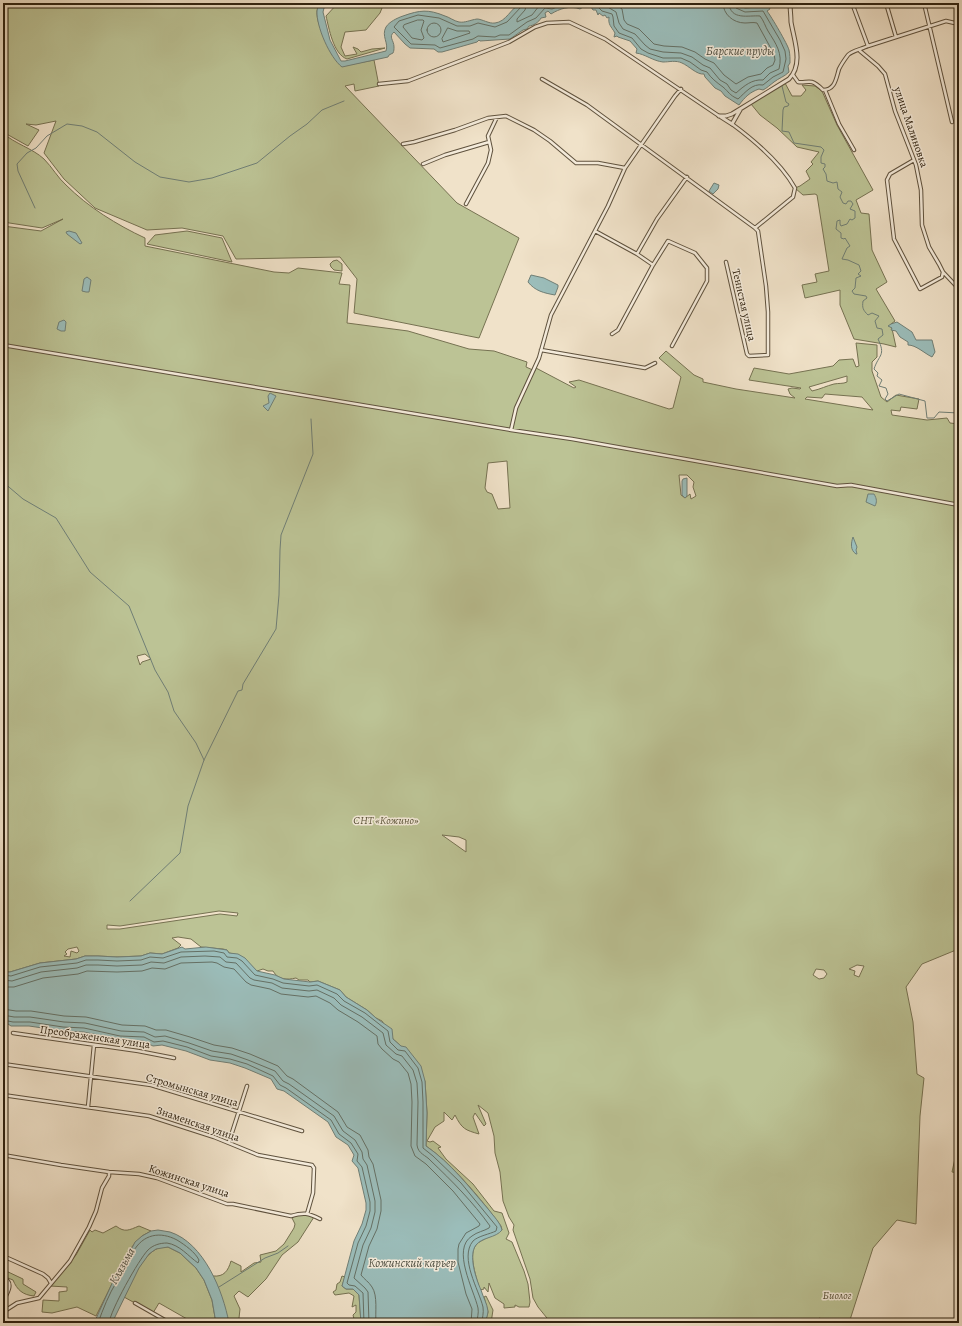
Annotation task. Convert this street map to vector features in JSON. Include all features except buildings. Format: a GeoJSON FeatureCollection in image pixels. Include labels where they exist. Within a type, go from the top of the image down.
{"type":"FeatureCollection","features":[{"type":"Feature","properties":{"kind":"street"},"geometry":{"type":"LineString","coordinates":[[726,118],[789,79],[793,75],[796,66],[797,50],[791,22],[790,3]]}},
{"type":"Feature","properties":{"kind":"street"},"geometry":{"type":"LineString","coordinates":[[852,3],[868,46]]}},
{"type":"Feature","properties":{"kind":"street"},"geometry":{"type":"LineString","coordinates":[[886,3],[896,36]]}},
{"type":"Feature","properties":{"kind":"street"},"geometry":{"type":"LineString","coordinates":[[924,3],[952,122]]}},
{"type":"Feature","properties":{"kind":"street"},"geometry":{"type":"LineString","coordinates":[[793,75],[798,82],[804,84],[814,82],[823,90],[826,90],[832,87],[837,79],[840,68],[849,54],[855,51],[860,51],[868,46],[896,36],[929,28],[946,21],[959,24]]}},
{"type":"Feature","properties":{"kind":"street"},"geometry":{"type":"LineString","coordinates":[[379,84],[408,81],[509,42],[535,27],[548,23],[569,22],[605,39],[720,116],[726,118],[751,138],[789,177],[795,188],[793,197],[756,228],[588,105],[542,79]]}},
{"type":"Feature","properties":{"kind":"street","name":"улица Малиновка"},"geometry":{"type":"LineString","coordinates":[[860,51],[878,66],[884,74],[895,112],[914,160],[921,190],[922,226],[929,247],[943,272],[959,289]]}},
{"type":"Feature","properties":{"kind":"street"},"geometry":{"type":"LineString","coordinates":[[511,430],[516,408],[536,366],[551,315],[608,206],[625,168],[681,89]]}},
{"type":"Feature","properties":{"kind":"street"},"geometry":{"type":"LineString","coordinates":[[826,90],[839,124],[854,150]]}},
{"type":"Feature","properties":{"kind":"street"},"geometry":{"type":"LineString","coordinates":[[732,124],[740,110]]}},
{"type":"Feature","properties":{"kind":"street"},"geometry":{"type":"LineString","coordinates":[[403,144],[455,130],[488,118],[506,116],[534,130],[550,141],[576,163],[598,163],[625,168]]}},
{"type":"Feature","properties":{"kind":"street"},"geometry":{"type":"LineString","coordinates":[[466,204],[488,163],[491,145],[488,136],[496,117]]}},
{"type":"Feature","properties":{"kind":"street"},"geometry":{"type":"LineString","coordinates":[[423,164],[446,155],[489,142]]}},
{"type":"Feature","properties":{"kind":"street"},"geometry":{"type":"LineString","coordinates":[[914,160],[890,174],[887,180],[894,239],[920,289],[942,277],[943,272]]}},
{"type":"Feature","properties":{"kind":"street"},"geometry":{"type":"LineString","coordinates":[[637,254],[657,219],[687,177]]}},
{"type":"Feature","properties":{"kind":"street","name":"Тенистая улица"},"geometry":{"type":"LineString","coordinates":[[726,262],[747,354],[749,356],[768,355],[768,312],[766,286],[758,231],[756,228]]}},
{"type":"Feature","properties":{"kind":"street"},"geometry":{"type":"LineString","coordinates":[[595,231],[637,254],[653,265]]}},
{"type":"Feature","properties":{"kind":"street"},"geometry":{"type":"LineString","coordinates":[[612,334],[618,330],[653,265],[668,241],[695,252],[707,268],[707,281],[672,346]]}},
{"type":"Feature","properties":{"kind":"street"},"geometry":{"type":"LineString","coordinates":[[3,345],[572,439],[837,486],[851,485],[959,505]]}},
{"type":"Feature","properties":{"kind":"street"},"geometry":{"type":"LineString","coordinates":[[541,350],[645,368],[655,363]]}},
{"type":"Feature","properties":{"kind":"street","name":"Преображенская улица"},"geometry":{"type":"LineString","coordinates":[[13,1033],[138,1051],[174,1058]]}},
{"type":"Feature","properties":{"kind":"street"},"geometry":{"type":"LineString","coordinates":[[88,1107],[94,1045]]}},
{"type":"Feature","properties":{"kind":"street","name":"Стромынская улица"},"geometry":{"type":"LineString","coordinates":[[3,1064],[151,1085],[302,1131]]}},
{"type":"Feature","properties":{"kind":"street"},"geometry":{"type":"LineString","coordinates":[[228,1142],[247,1086]]}},
{"type":"Feature","properties":{"kind":"street","name":"Знаменская улица"},"geometry":{"type":"LineString","coordinates":[[3,1095],[149,1116],[228,1142],[258,1155],[313,1166],[313,1193],[307,1214]]}},
{"type":"Feature","properties":{"kind":"street","name":"Кожинская улица"},"geometry":{"type":"LineString","coordinates":[[3,1155],[109,1172],[139,1174],[157,1178],[227,1204],[291,1216],[297,1213],[307,1214],[320,1219]]}},
{"type":"Feature","properties":{"kind":"street"},"geometry":{"type":"LineString","coordinates":[[3,1312],[17,1303],[39,1298],[74,1255],[96,1211],[102,1188],[109,1172]]}},
{"type":"Feature","properties":{"kind":"street"},"geometry":{"type":"LineString","coordinates":[[3,1256],[43,1274],[51,1283]]}},
{"type":"Feature","properties":{"kind":"street"},"geometry":{"type":"LineString","coordinates":[[3,1278],[7,1280],[10,1287],[3,1301]]}},
{"type":"Feature","properties":{"kind":"street"},"geometry":{"type":"LineString","coordinates":[[135,1303],[170,1323]]}},
{"type":"Feature","properties":{"kind":"green space"},"geometry":{"type":"Polygon","coordinates":[[[3,3],[322,3],[317,11],[319,25],[322,33],[342,66],[374,60],[379,86],[355,91],[354,84],[345,86],[457,203],[519,238],[479,338],[354,313],[357,279],[340,257],[236,259],[223,236],[182,228],[147,230],[95,208],[64,179],[44,153],[56,121],[36,125],[26,124],[39,130],[28,146],[3,132],[3,3]]]}},
{"type":"Feature","properties":{"kind":"green space"},"geometry":{"type":"Polygon","coordinates":[[[338,3],[384,3],[380,13],[366,30],[345,32],[341,47],[345,56],[357,54],[353,47],[361,52],[385,48],[347,59],[342,56],[338,52],[332,40],[326,16],[338,3]]]}},
{"type":"Feature","properties":{"kind":"green space"},"geometry":{"type":"Polygon","coordinates":[[[785,83],[792,96],[801,96],[806,90],[802,85],[815,86],[822,91],[837,125],[873,190],[856,200],[861,213],[869,214],[872,250],[887,282],[876,289],[895,321],[891,324],[896,347],[854,339],[840,305],[840,290],[805,298],[802,285],[817,282],[815,274],[829,271],[817,195],[803,195],[795,188],[810,179],[806,171],[813,164],[811,162],[819,152],[797,147],[777,128],[760,115],[751,104],[785,83]]]}},
{"type":"Feature","properties":{"kind":"green space"},"geometry":{"type":"Polygon","coordinates":[[[3,133],[44,159],[63,182],[93,208],[145,238],[145,246],[274,272],[289,273],[298,268],[342,273],[339,284],[350,285],[347,323],[408,331],[469,349],[494,351],[527,362],[526,367],[535,371],[536,368],[574,388],[576,387],[569,382],[579,380],[669,409],[673,408],[681,377],[659,358],[666,351],[694,375],[703,379],[703,382],[736,389],[795,398],[790,394],[788,389],[801,388],[749,380],[754,368],[789,374],[833,366],[839,360],[853,359],[856,367],[859,366],[856,343],[877,345],[877,357],[872,362],[872,371],[881,397],[887,402],[896,395],[919,399],[917,409],[901,407],[900,411],[891,410],[892,415],[927,420],[947,418],[950,423],[959,424],[959,950],[922,964],[906,987],[913,1022],[917,1074],[924,1078],[920,1116],[916,1224],[897,1220],[873,1248],[849,1323],[833,1323],[819,1318],[817,1323],[551,1323],[538,1307],[533,1298],[530,1279],[513,1230],[514,1225],[509,1217],[503,1201],[500,1172],[495,1153],[494,1136],[488,1113],[478,1105],[486,1124],[484,1126],[475,1113],[473,1117],[479,1134],[464,1128],[455,1115],[452,1120],[444,1112],[444,1121],[435,1127],[427,1141],[433,1141],[441,1147],[438,1148],[446,1159],[473,1184],[494,1211],[502,1213],[509,1233],[506,1239],[512,1242],[528,1284],[530,1302],[529,1307],[519,1307],[515,1305],[515,1307],[504,1308],[504,1304],[495,1298],[489,1283],[488,1292],[484,1287],[484,1289],[480,1290],[473,1260],[474,1248],[477,1244],[502,1230],[501,1226],[456,1172],[426,1146],[427,1113],[425,1081],[401,1046],[393,1039],[382,1021],[346,997],[340,990],[318,981],[310,982],[308,980],[299,980],[296,978],[283,979],[277,976],[273,971],[263,969],[257,971],[244,959],[238,955],[229,953],[227,950],[201,947],[191,939],[178,937],[172,938],[181,945],[178,948],[162,954],[150,953],[141,956],[117,957],[85,956],[76,959],[40,963],[10,972],[3,972],[3,226],[41,231],[63,219],[42,228],[3,222],[3,133]],[[847,376],[809,387],[812,391],[834,384],[847,382],[847,376]],[[825,394],[822,398],[807,397],[805,399],[873,410],[862,397],[825,394]],[[507,461],[488,463],[485,488],[487,492],[492,494],[498,509],[510,508],[507,461]],[[679,475],[681,495],[685,498],[690,494],[691,499],[696,496],[693,487],[694,482],[687,475],[679,475]],[[145,654],[137,656],[140,665],[142,662],[151,659],[145,654]],[[442,835],[466,852],[466,840],[459,837],[442,835]],[[219,911],[120,926],[107,925],[107,929],[120,929],[220,914],[237,916],[238,913],[219,911]],[[77,947],[68,949],[65,952],[67,954],[64,956],[70,957],[71,951],[77,953],[79,951],[77,947]],[[857,965],[849,969],[855,971],[854,975],[859,977],[864,966],[857,965]],[[816,969],[813,975],[819,979],[824,978],[827,974],[824,970],[816,969]]]}},
{"type":"Feature","properties":{"kind":"green space"},"geometry":{"type":"Polygon","coordinates":[[[187,231],[222,238],[232,262],[147,244],[155,235],[187,231]]]}},
{"type":"Feature","properties":{"kind":"green space"},"geometry":{"type":"Polygon","coordinates":[[[337,260],[342,264],[342,271],[334,270],[331,267],[330,264],[337,260]]]}},
{"type":"Feature","properties":{"kind":"green space"},"geometry":{"type":"Polygon","coordinates":[[[956,1154],[959,1154],[959,1173],[952,1172],[956,1154]]]}},
{"type":"Feature","properties":{"kind":"green space"},"geometry":{"type":"Polygon","coordinates":[[[297,1215],[314,1217],[298,1242],[282,1255],[266,1279],[248,1297],[239,1291],[234,1296],[240,1309],[239,1318],[243,1323],[229,1323],[213,1276],[225,1273],[231,1261],[241,1266],[241,1272],[254,1263],[261,1262],[260,1255],[276,1251],[284,1244],[294,1228],[295,1224],[292,1218],[297,1215]]]}},
{"type":"Feature","properties":{"kind":"green space"},"geometry":{"type":"Polygon","coordinates":[[[116,1226],[122,1230],[130,1230],[139,1226],[151,1231],[142,1236],[129,1250],[96,1316],[77,1307],[52,1313],[42,1312],[43,1300],[59,1301],[59,1292],[67,1291],[67,1287],[50,1286],[76,1255],[90,1230],[92,1232],[95,1230],[103,1233],[116,1226]]]}},
{"type":"Feature","properties":{"kind":"green space"},"geometry":{"type":"Polygon","coordinates":[[[162,1247],[168,1247],[180,1253],[196,1268],[204,1280],[212,1300],[216,1323],[194,1323],[159,1303],[153,1313],[124,1297],[144,1260],[149,1254],[162,1247]]]}},
{"type":"Feature","properties":{"kind":"green space"},"geometry":{"type":"Polygon","coordinates":[[[4,1270],[23,1279],[23,1284],[36,1292],[34,1296],[24,1293],[16,1287],[13,1280],[3,1276],[4,1270]]]}},
{"type":"Feature","properties":{"kind":"green space"},"geometry":{"type":"Polygon","coordinates":[[[342,1276],[345,1277],[342,1286],[346,1289],[353,1289],[359,1295],[361,1323],[355,1323],[353,1315],[356,1312],[356,1305],[352,1307],[354,1296],[349,1293],[335,1295],[333,1292],[336,1290],[337,1284],[340,1282],[342,1276]]]}},
{"type":"Feature","properties":{"kind":"green space"},"geometry":{"type":"Polygon","coordinates":[[[486,1296],[493,1310],[491,1323],[485,1323],[488,1312],[484,1297],[486,1296]]]}},
{"type":"Feature","properties":{"kind":"water","name":"Барские пруды"},"geometry":{"type":"Polygon","coordinates":[[[322,3],[331,3],[324,8],[323,12],[330,40],[341,61],[345,61],[386,51],[387,45],[384,33],[387,25],[398,18],[424,11],[434,12],[459,22],[477,19],[493,23],[499,22],[505,18],[517,5],[521,3],[728,3],[737,4],[745,8],[759,7],[761,3],[767,3],[770,9],[767,11],[786,42],[789,50],[789,72],[763,90],[759,89],[750,93],[739,105],[715,88],[704,74],[693,70],[685,64],[675,61],[663,62],[636,53],[637,49],[630,41],[617,36],[614,37],[615,33],[609,24],[609,17],[607,18],[605,15],[603,16],[599,13],[598,15],[596,10],[593,10],[591,7],[587,7],[586,5],[580,9],[572,7],[565,8],[551,14],[548,11],[545,13],[546,17],[541,18],[536,24],[529,26],[527,29],[510,39],[479,40],[477,42],[442,52],[438,52],[434,49],[410,48],[394,32],[391,37],[394,45],[394,52],[388,57],[342,67],[333,57],[321,33],[317,11],[318,7],[322,3]]]}},
{"type":"Feature","properties":{"kind":"water"},"geometry":{"type":"Polygon","coordinates":[[[714,183],[719,185],[718,189],[713,194],[709,191],[714,183]]]}},
{"type":"Feature","properties":{"kind":"water"},"geometry":{"type":"Polygon","coordinates":[[[69,231],[76,233],[82,243],[80,244],[67,234],[66,232],[69,231]]]}},
{"type":"Feature","properties":{"kind":"water"},"geometry":{"type":"Polygon","coordinates":[[[531,275],[544,278],[558,285],[555,295],[534,288],[528,282],[531,275]]]}},
{"type":"Feature","properties":{"kind":"water"},"geometry":{"type":"Polygon","coordinates":[[[87,277],[91,280],[89,292],[82,291],[84,279],[87,277]]]}},
{"type":"Feature","properties":{"kind":"water"},"geometry":{"type":"Polygon","coordinates":[[[64,320],[66,322],[65,331],[57,329],[59,322],[64,320]]]}},
{"type":"Feature","properties":{"kind":"water"},"geometry":{"type":"Polygon","coordinates":[[[897,322],[912,332],[916,340],[932,340],[935,352],[932,357],[911,345],[908,345],[908,342],[900,337],[896,331],[891,330],[892,328],[888,326],[897,322]]]}},
{"type":"Feature","properties":{"kind":"water"},"geometry":{"type":"Polygon","coordinates":[[[270,393],[276,396],[268,411],[263,406],[269,403],[268,396],[270,393]]]}},
{"type":"Feature","properties":{"kind":"water"},"geometry":{"type":"Polygon","coordinates":[[[687,478],[687,496],[685,498],[682,495],[682,481],[683,479],[687,478]]]}},
{"type":"Feature","properties":{"kind":"water"},"geometry":{"type":"Polygon","coordinates":[[[868,494],[874,494],[876,497],[875,506],[866,502],[868,494]]]}},
{"type":"Feature","properties":{"kind":"water"},"geometry":{"type":"Polygon","coordinates":[[[853,537],[857,547],[857,554],[854,552],[851,544],[853,537]]]}},
{"type":"Feature","properties":{"kind":"water","name":"Кожинский карьер"},"geometry":{"type":"Polygon","coordinates":[[[182,947],[185,949],[206,947],[227,950],[229,953],[238,954],[245,958],[257,971],[275,975],[284,979],[310,982],[318,981],[340,990],[346,997],[367,1010],[392,1029],[393,1039],[401,1046],[406,1047],[421,1066],[425,1081],[427,1113],[426,1146],[444,1160],[459,1176],[497,1220],[502,1230],[496,1235],[479,1242],[474,1249],[473,1261],[475,1274],[488,1311],[485,1323],[361,1323],[359,1295],[353,1289],[346,1289],[342,1286],[354,1241],[362,1224],[366,1210],[366,1203],[358,1168],[352,1161],[354,1155],[348,1145],[336,1137],[328,1122],[284,1091],[277,1089],[271,1079],[230,1063],[210,1060],[186,1051],[162,1045],[153,1046],[143,1041],[119,1040],[84,1032],[63,1031],[29,1026],[11,1026],[8,1024],[3,1025],[3,972],[10,972],[40,963],[76,959],[85,956],[141,956],[150,953],[162,954],[182,947]]]}},
{"type":"Feature","properties":{"kind":"water"},"geometry":{"type":"Polygon","coordinates":[[[158,1230],[170,1232],[182,1238],[193,1246],[202,1257],[217,1283],[229,1323],[216,1323],[212,1300],[204,1280],[196,1268],[180,1253],[168,1247],[156,1249],[149,1254],[139,1268],[112,1323],[94,1323],[114,1279],[119,1273],[135,1242],[151,1231],[158,1230]]]}},
{"type":"Feature","properties":{"kind":"waterway"},"geometry":{"type":"LineString","coordinates":[[782,86],[786,102],[789,104],[788,106],[784,107],[783,110],[782,131],[789,132],[794,143],[821,147],[824,150],[821,157],[821,163],[825,164],[823,169],[826,174],[827,181],[833,183],[837,182],[838,189],[842,192],[840,197],[843,203],[846,204],[848,201],[851,201],[853,204],[850,209],[855,211],[855,218],[852,220],[850,219],[847,224],[841,226],[840,220],[837,221],[836,229],[841,233],[841,238],[845,238],[850,246],[847,248],[842,259],[859,265],[861,271],[858,274],[861,276],[856,278],[855,288],[852,291],[854,294],[866,296],[867,298],[863,301],[863,307],[868,315],[872,313],[879,316],[875,321],[877,328],[882,329],[883,335],[878,339],[882,352],[874,369],[878,373],[877,376],[882,380],[879,386],[886,388],[888,394],[885,399],[887,401],[899,394],[925,401],[927,418],[934,418],[939,412],[959,413]]}},
{"type":"Feature","properties":{"kind":"waterway"},"geometry":{"type":"LineString","coordinates":[[35,208],[18,171],[17,164],[27,153],[36,148],[47,136],[67,124],[82,126],[97,132],[135,162],[160,177],[189,182],[212,178],[257,163],[307,124],[322,110],[344,101]]}},
{"type":"Feature","properties":{"kind":"waterway"},"geometry":{"type":"LineString","coordinates":[[130,901],[180,853],[188,806],[204,760],[238,691],[242,690],[243,684],[276,629],[281,535],[313,454],[311,419]]}},
{"type":"Feature","properties":{"kind":"waterway"},"geometry":{"type":"LineString","coordinates":[[3,482],[23,499],[56,518],[90,572],[129,606],[155,670],[168,692],[174,711],[196,743],[204,760]]}},
{"type":"Feature","properties":{"kind":"waterway"},"geometry":{"type":"LineString","coordinates":[[219,1287],[265,1258],[278,1253],[288,1246]]}},
{"type":"Feature","properties":{"kind":"park label","name":"СНТ «Кожино»"},"geometry":{"type":"Point","coordinates":[386,820]}},
{"type":"Feature","properties":{"kind":"park label","name":"Биолог"},"geometry":{"type":"Point","coordinates":[837,1295]}},
{"type":"Feature","properties":{"kind":"water label","name":"Клязьма"},"geometry":{"type":"Point","coordinates":[122,1266]}}]}
